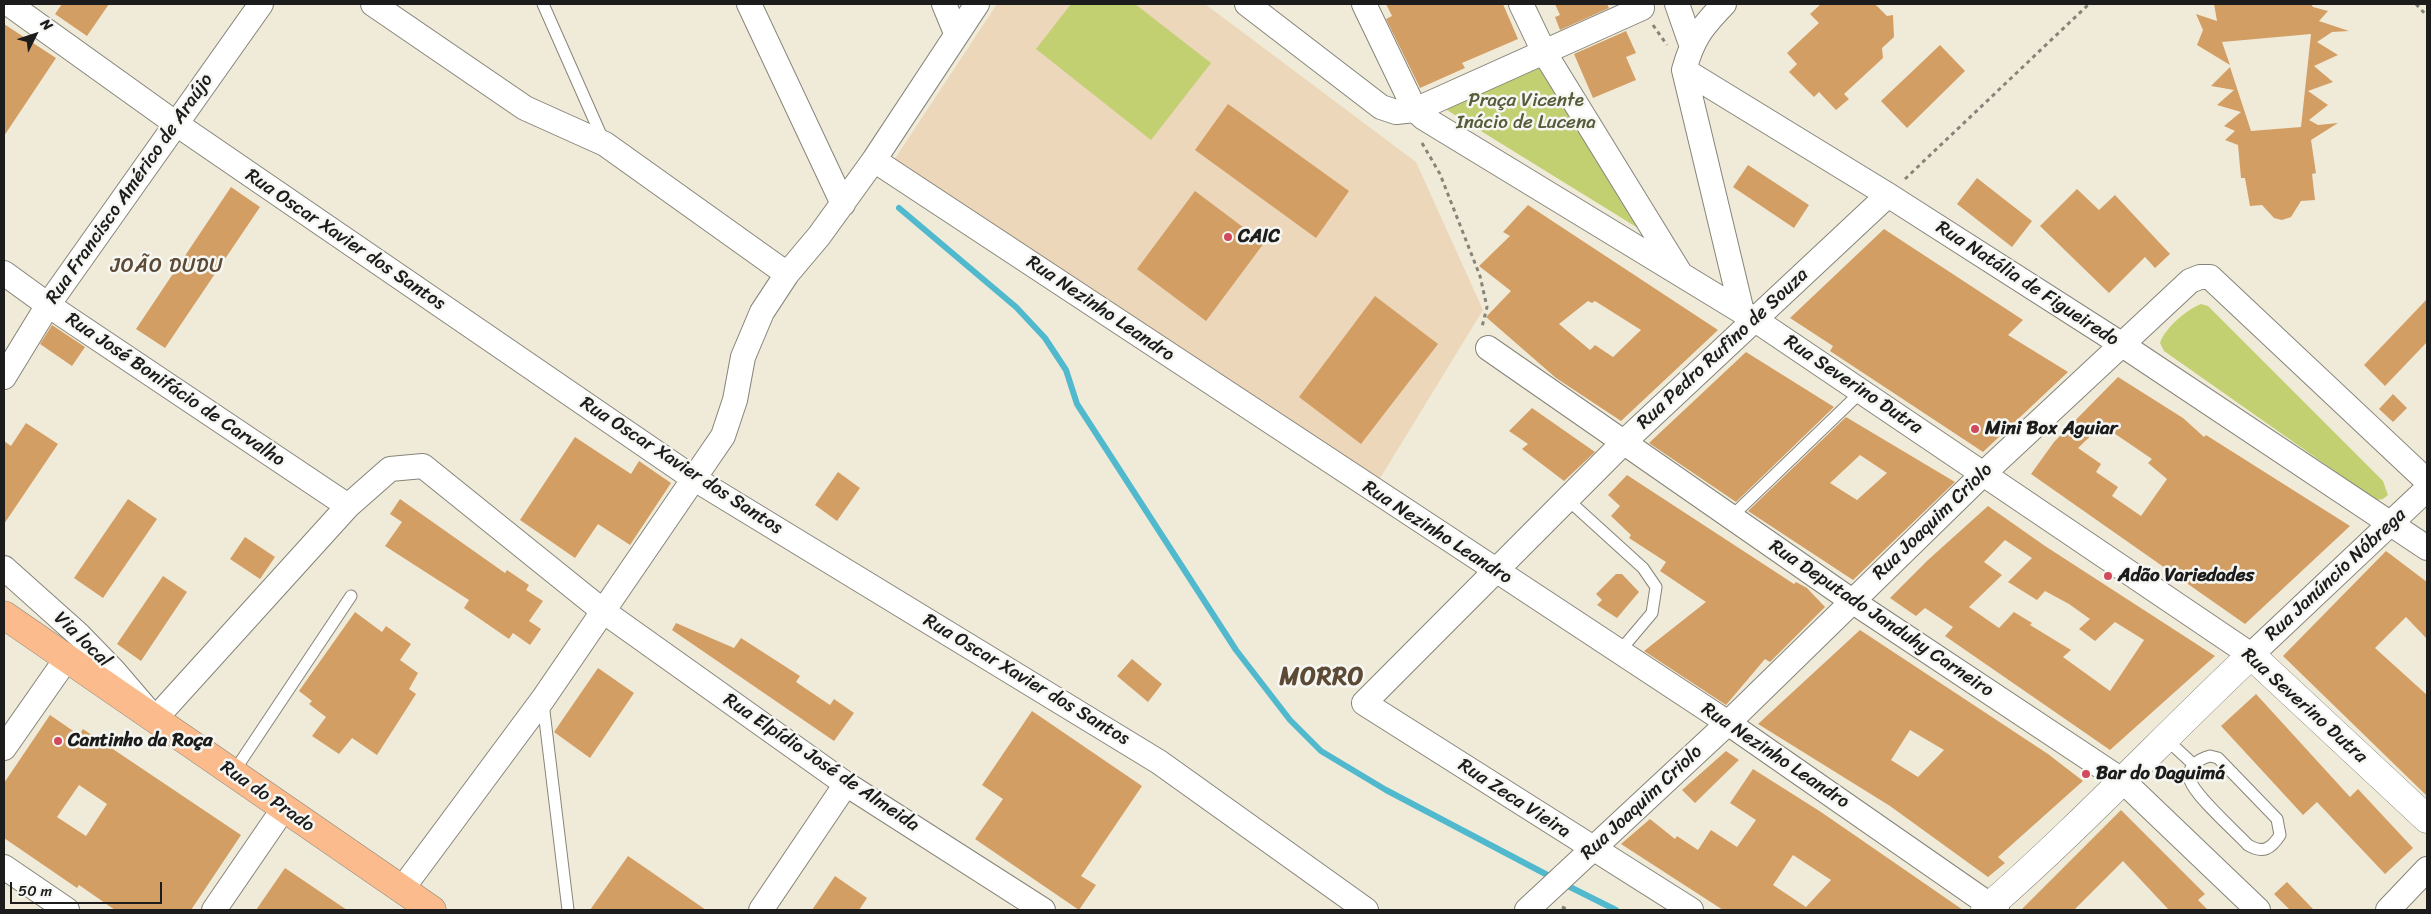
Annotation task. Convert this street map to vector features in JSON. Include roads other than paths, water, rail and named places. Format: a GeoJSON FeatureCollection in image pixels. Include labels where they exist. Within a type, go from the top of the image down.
{"type":"FeatureCollection","features":[{"type":"Feature","properties":{"kind":"main road","name":"Rua do Prado"},"geometry":{"type":"LineString","coordinates":[[4,615],[432,910]]}},
{"type":"Feature","properties":{"kind":"street","name":"Rua Oscar Xavier dos Santos"},"geometry":{"type":"LineString","coordinates":[[9,4],[175,124],[694,478],[1159,762],[1366,910]]}},
{"type":"Feature","properties":{"kind":"street","name":"Rua Francisco Américo de Araújo"},"geometry":{"type":"LineString","coordinates":[[4,377],[48,305],[261,4]]}},
{"type":"Feature","properties":{"kind":"street"},"geometry":{"type":"LineString","coordinates":[[373,4],[525,108],[605,144],[787,274]]}},
{"type":"Feature","properties":{"kind":"street"},"geometry":{"type":"LineString","coordinates":[[749,4],[843,204]]}},
{"type":"Feature","properties":{"kind":"street"},"geometry":{"type":"LineString","coordinates":[[944,4],[956,33]]}},
{"type":"Feature","properties":{"kind":"street"},"geometry":{"type":"LineString","coordinates":[[402,890],[543,699],[723,436],[735,400],[743,357],[762,312],[787,274],[843,204],[874,160],[976,4]]}},
{"type":"Feature","properties":{"kind":"street"},"geometry":{"type":"LineString","coordinates":[[1246,4],[1381,107],[1396,112],[1415,110],[1642,8]]}},
{"type":"Feature","properties":{"kind":"street"},"geometry":{"type":"LineString","coordinates":[[1364,4],[1415,110]]}},
{"type":"Feature","properties":{"kind":"street"},"geometry":{"type":"LineString","coordinates":[[1521,4],[1544,52],[1682,277]]}},
{"type":"Feature","properties":{"kind":"street"},"geometry":{"type":"LineString","coordinates":[[1677,4],[1691,44]]}},
{"type":"Feature","properties":{"kind":"street"},"geometry":{"type":"LineString","coordinates":[[1724,4],[1708,21],[1691,44],[1684,70],[1748,316]]}},
{"type":"Feature","properties":{"kind":"street","name":"Rua Natália de Figueiredo"},"geometry":{"type":"LineString","coordinates":[[1684,70],[1888,195],[2121,344],[2427,548]]}},
{"type":"Feature","properties":{"kind":"street","name":"Rua Severino Dutra"},"geometry":{"type":"LineString","coordinates":[[1415,110],[1424,118],[1748,316],[1862,390],[1982,475],[2252,655],[2427,819]]}},
{"type":"Feature","properties":{"kind":"street","name":"Rua Nezinho Leandro"},"geometry":{"type":"LineString","coordinates":[[874,160],[1494,571],[1728,723],[1991,908]]}},
{"type":"Feature","properties":{"kind":"street","name":"Rua Pedro Rufino de Souza"},"geometry":{"type":"LineString","coordinates":[[1364,703],[1748,316],[1888,195]]}},
{"type":"Feature","properties":{"kind":"street","name":"Rua José Bonifácio de Carvalho"},"geometry":{"type":"LineString","coordinates":[[4,273],[48,305],[348,506]]}},
{"type":"Feature","properties":{"kind":"street","name":"Rua Joaquim Criolo"},"geometry":{"type":"LineString","coordinates":[[1527,910],[1594,850],[1728,723],[1982,475],[2121,344],[2190,281],[2200,276],[2210,277],[2427,481]]}},
{"type":"Feature","properties":{"kind":"street","name":"Rua Deputado Janduhy Carneiro"},"geometry":{"type":"LineString","coordinates":[[1488,348],[1852,601],[2123,781],[2258,910]]}},
{"type":"Feature","properties":{"kind":"street","name":"Rua Elpídio José de Almeida"},"geometry":{"type":"LineString","coordinates":[[155,719],[348,506],[390,469],[423,466],[603,611],[846,784],[1043,910]]}},
{"type":"Feature","properties":{"kind":"street","name":"Rua Janúncio Nóbrega"},"geometry":{"type":"LineString","coordinates":[[1991,908],[2123,781],[2164,737],[2427,489]]}},
{"type":"Feature","properties":{"kind":"street","name":"Via local"},"geometry":{"type":"LineString","coordinates":[[4,568],[79,635],[113,670],[155,719]]}},
{"type":"Feature","properties":{"kind":"street"},"geometry":{"type":"LineString","coordinates":[[4,748],[67,658]]}},
{"type":"Feature","properties":{"kind":"street","name":"Rua Zeca Vieira"},"geometry":{"type":"LineString","coordinates":[[1364,703],[1691,910]]}},
{"type":"Feature","properties":{"kind":"street"},"geometry":{"type":"LineString","coordinates":[[761,910],[846,784]]}},
{"type":"Feature","properties":{"kind":"street"},"geometry":{"type":"LineString","coordinates":[[214,910],[284,808]]}},
{"type":"Feature","properties":{"kind":"street"},"geometry":{"type":"LineString","coordinates":[[4,867],[67,910]]}},
{"type":"Feature","properties":{"kind":"street"},"geometry":{"type":"LineString","coordinates":[[2388,910],[2427,869]]}},
{"type":"Feature","properties":{"kind":"lane"},"geometry":{"type":"LineString","coordinates":[[543,4],[605,144]]}},
{"type":"Feature","properties":{"kind":"lane"},"geometry":{"type":"LineString","coordinates":[[1732,517],[1862,390]]}},
{"type":"Feature","properties":{"kind":"lane"},"geometry":{"type":"LineString","coordinates":[[1567,499],[1643,568],[1656,587],[1652,613],[1618,652]]}},
{"type":"Feature","properties":{"kind":"lane"},"geometry":{"type":"LineString","coordinates":[[234,773],[351,596]]}},
{"type":"Feature","properties":{"kind":"lane"},"geometry":{"type":"LineString","coordinates":[[543,699],[568,910]]}},
{"type":"Feature","properties":{"kind":"lane"},"geometry":{"type":"LineString","coordinates":[[2164,737],[2194,764]]}},
{"type":"Feature","properties":{"kind":"lane"},"geometry":{"type":"LineString","coordinates":[[2210,756],[2218,758],[2252,791],[2277,819],[2280,835],[2274,844],[2266,850],[2257,850],[2248,845],[2197,792],[2190,781],[2189,772],[2194,764],[2202,758],[2210,756]]}},
{"type":"Feature","properties":{"kind":"waterway"},"geometry":{"type":"LineString","coordinates":[[899,208],[1016,307],[1045,338],[1066,370],[1077,404],[1236,650],[1290,720],[1321,751],[1386,790],[1555,879]]}},
{"type":"Feature","properties":{"kind":"waterway"},"geometry":{"type":"LineString","coordinates":[[1564,884],[1616,910]]}},
{"type":"Feature","properties":{"kind":"place","name":"CAIC"},"geometry":{"type":"Point","coordinates":[1228,237]}},
{"type":"Feature","properties":{"kind":"place","name":"Mini Box Aguiar"},"geometry":{"type":"Point","coordinates":[1975,429]}},
{"type":"Feature","properties":{"kind":"place","name":"Adão Variedades"},"geometry":{"type":"Point","coordinates":[2108,576]}},
{"type":"Feature","properties":{"kind":"place","name":"Cantinho da Roça"},"geometry":{"type":"Point","coordinates":[58,741]}},
{"type":"Feature","properties":{"kind":"place","name":"Bar do Daguimá"},"geometry":{"type":"Point","coordinates":[2086,774]}},
{"type":"Feature","properties":{"kind":"district","name":"JOÃO DUDU"},"geometry":{"type":"Point","coordinates":[167,267]}},
{"type":"Feature","properties":{"kind":"district","name":"MORRO"},"geometry":{"type":"Point","coordinates":[1322,678]}},
{"type":"Feature","properties":{"kind":"park label","name":"Praça Vicente Inácio de Lucena"},"geometry":{"type":"Point","coordinates":[1526,112]}}]}
